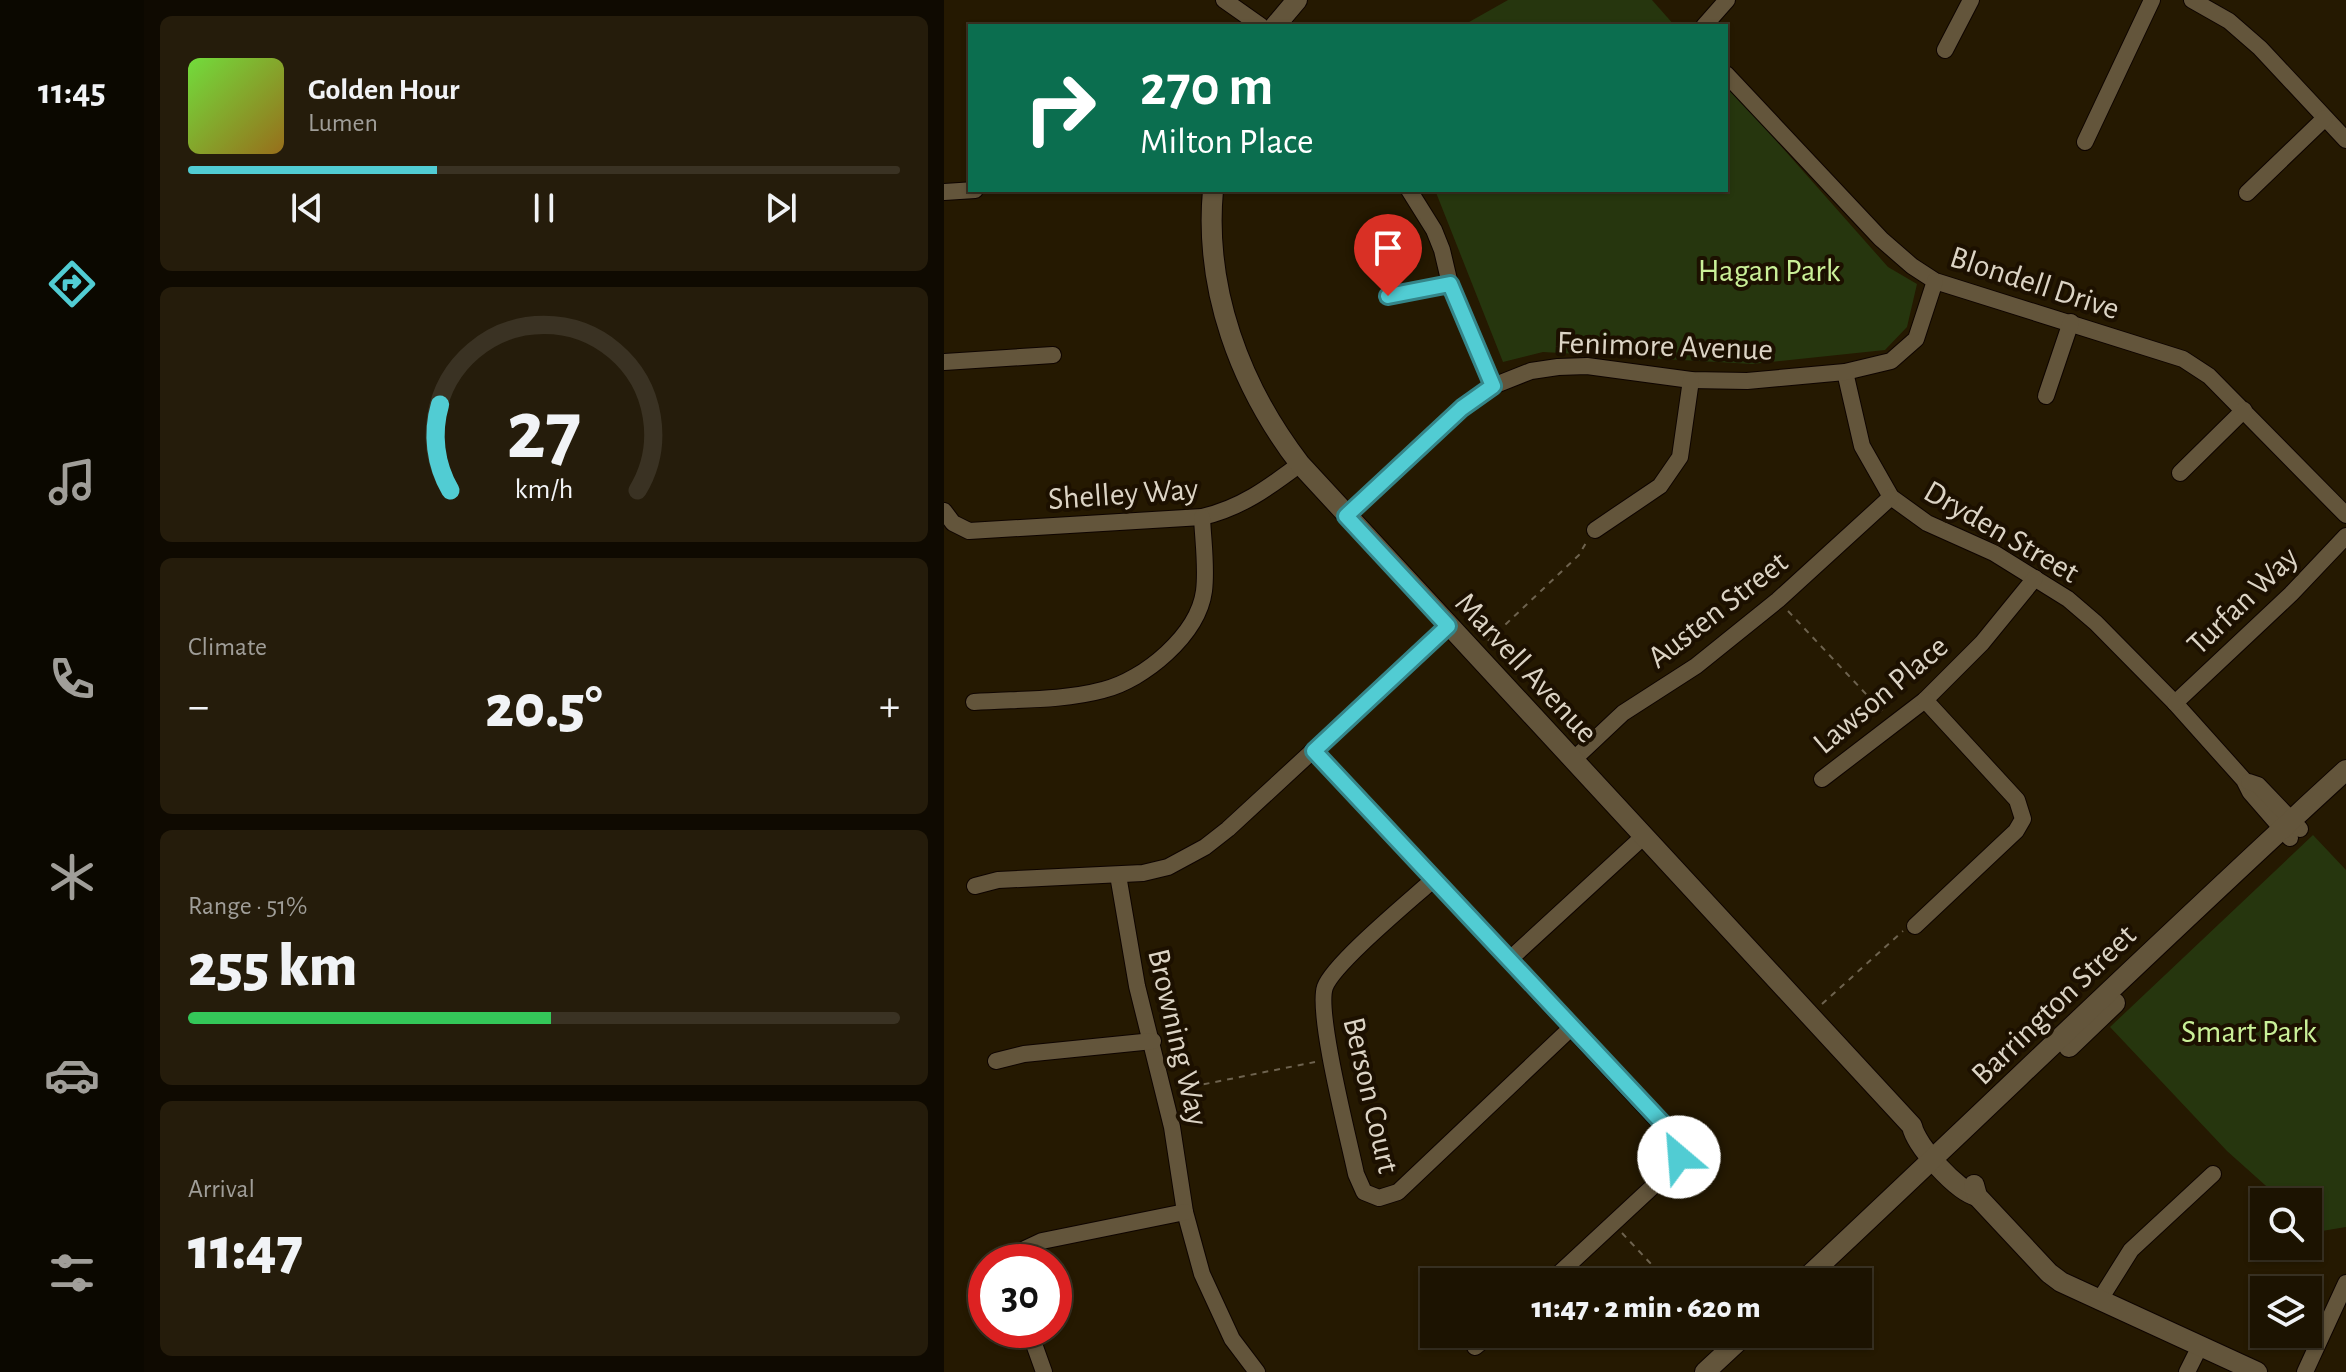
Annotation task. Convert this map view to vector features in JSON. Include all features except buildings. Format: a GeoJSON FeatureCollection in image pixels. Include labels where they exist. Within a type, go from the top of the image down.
{"type":"FeatureCollection","features":[{"type":"Feature","properties":{"kind":"street"},"geometry":{"type":"LineString","coordinates":[[1224,0],[1258,24]]}},
{"type":"Feature","properties":{"kind":"street"},"geometry":{"type":"LineString","coordinates":[[1277,24],[1297,0]]}},
{"type":"Feature","properties":{"kind":"street"},"geometry":{"type":"LineString","coordinates":[[1706,24],[1727,0]]}},
{"type":"Feature","properties":{"kind":"street"},"geometry":{"type":"LineString","coordinates":[[1945,50],[1971,0]]}},
{"type":"Feature","properties":{"kind":"street"},"geometry":{"type":"LineString","coordinates":[[2085,142],[2152,0]]}},
{"type":"Feature","properties":{"kind":"street"},"geometry":{"type":"LineString","coordinates":[[2192,0],[2229,21],[2260,48],[2346,140]]}},
{"type":"Feature","properties":{"kind":"street","name":"Blondell Drive"},"geometry":{"type":"LineString","coordinates":[[1728,76],[1881,239],[1912,266],[1935,281],[2183,359],[2209,376],[2346,515]]}},
{"type":"Feature","properties":{"kind":"street"},"geometry":{"type":"LineString","coordinates":[[2247,193],[2325,118]]}},
{"type":"Feature","properties":{"kind":"street"},"geometry":{"type":"LineString","coordinates":[[944,192],[968,190]]}},
{"type":"Feature","properties":{"kind":"street","name":"Marvell Avenue"},"geometry":{"type":"LineString","coordinates":[[1213,192],[1215,264],[1230,337],[1263,411],[1300,464],[1346,516],[1912,1126],[1922,1128],[1942,1159],[1975,1186],[1977,1196],[2049,1273],[2099,1301],[2257,1372]]}},
{"type":"Feature","properties":{"kind":"street"},"geometry":{"type":"LineString","coordinates":[[1410,192],[1434,230],[1450,284],[1493,386]]}},
{"type":"Feature","properties":{"kind":"street","name":"Fenimore Avenue"},"geometry":{"type":"LineString","coordinates":[[1346,516],[1462,408],[1493,386],[1531,371],[1558,367],[1587,366],[1691,380],[1747,381],[1845,372],[1891,361],[1916,339],[1935,281]]}},
{"type":"Feature","properties":{"kind":"street"},"geometry":{"type":"LineString","coordinates":[[1388,296],[1450,284]]}},
{"type":"Feature","properties":{"kind":"street"},"geometry":{"type":"LineString","coordinates":[[2046,396],[2071,322]]}},
{"type":"Feature","properties":{"kind":"street"},"geometry":{"type":"LineString","coordinates":[[944,362],[1053,355]]}},
{"type":"Feature","properties":{"kind":"street","name":"Dryden Street"},"geometry":{"type":"LineString","coordinates":[[1845,372],[1862,446],[1891,497],[1927,523],[1994,553],[2068,599],[2175,703],[2244,780],[2250,792],[2291,829]]}},
{"type":"Feature","properties":{"kind":"street"},"geometry":{"type":"LineString","coordinates":[[1595,530],[1660,486],[1680,457],[1691,380]]}},
{"type":"Feature","properties":{"kind":"street"},"geometry":{"type":"LineString","coordinates":[[2180,473],[2244,410]]}},
{"type":"Feature","properties":{"kind":"street","name":"Shelley Way"},"geometry":{"type":"LineString","coordinates":[[944,511],[953,523],[969,531],[1202,517],[1248,501],[1300,464]]}},
{"type":"Feature","properties":{"kind":"street","name":"Austen Street"},"geometry":{"type":"LineString","coordinates":[[1573,760],[1623,713],[1696,666],[1778,600],[1891,497]]}},
{"type":"Feature","properties":{"kind":"street"},"geometry":{"type":"LineString","coordinates":[[974,702],[1081,695],[1105,690],[1159,659],[1185,634],[1201,604],[1204,575],[1202,517]]}},
{"type":"Feature","properties":{"kind":"street","name":"Turfan Way"},"geometry":{"type":"LineString","coordinates":[[2175,703],[2291,594],[2346,536]]}},
{"type":"Feature","properties":{"kind":"street","name":"Lawson Place"},"geometry":{"type":"LineString","coordinates":[[1822,779],[1925,700],[1982,643],[2035,578]]}},
{"type":"Feature","properties":{"kind":"street"},"geometry":{"type":"LineString","coordinates":[[975,886],[998,880],[1118,875],[1168,867],[1205,847],[1448,626]]}},
{"type":"Feature","properties":{"kind":"street"},"geometry":{"type":"LineString","coordinates":[[1915,926],[2029,818],[2017,800],[1925,700]]}},
{"type":"Feature","properties":{"kind":"street"},"geometry":{"type":"LineString","coordinates":[[1314,751],[1668,1129],[1678,1147],[1676,1165],[1565,1268]]}},
{"type":"Feature","properties":{"kind":"street","name":"Barrington Street"},"geometry":{"type":"LineString","coordinates":[[1832,1268],[1942,1159],[2291,829],[2346,770]]}},
{"type":"Feature","properties":{"kind":"street","name":"Barrington Street"},"geometry":{"type":"LineString","coordinates":[[2291,829],[2346,787]]}},
{"type":"Feature","properties":{"kind":"street"},"geometry":{"type":"LineString","coordinates":[[1509,960],[1644,836]]}},
{"type":"Feature","properties":{"kind":"street","name":"Browning Way"},"geometry":{"type":"LineString","coordinates":[[1118,875],[1137,986],[1153,1041],[1185,1212],[1202,1274],[1221,1319],[1257,1372]]}},
{"type":"Feature","properties":{"kind":"street","name":"Berson Court"},"geometry":{"type":"LineString","coordinates":[[1434,879],[1332,975],[1323,999],[1332,1058],[1364,1192],[1379,1198],[1398,1192],[1571,1028]]}},
{"type":"Feature","properties":{"kind":"street"},"geometry":{"type":"LineString","coordinates":[[996,1061],[1024,1054],[1153,1041]]}},
{"type":"Feature","properties":{"kind":"street","name":"Barrington Street"},"geometry":{"type":"LineString","coordinates":[[1818,1268],[1942,1159]]}},
{"type":"Feature","properties":{"kind":"street"},"geometry":{"type":"LineString","coordinates":[[2099,1301],[2131,1250],[2213,1174]]}},
{"type":"Feature","properties":{"kind":"street"},"geometry":{"type":"LineString","coordinates":[[1036,1244],[1185,1212]]}},
{"type":"Feature","properties":{"kind":"street"},"geometry":{"type":"LineString","coordinates":[[2305,1372],[2346,1283]]}},
{"type":"Feature","properties":{"kind":"street"},"geometry":{"type":"LineString","coordinates":[[2187,1372],[2200,1346]]}},
{"type":"Feature","properties":{"kind":"street"},"geometry":{"type":"LineString","coordinates":[[1035,1348],[1044,1372]]}},
{"type":"Feature","properties":{"kind":"street"},"geometry":{"type":"LineString","coordinates":[[1705,1372],[1731,1348]]}},
{"type":"Feature","properties":{"kind":"street"},"geometry":{"type":"LineString","coordinates":[[1722,1372],[1748,1348]]}},
{"type":"Feature","properties":{"kind":"path"},"geometry":{"type":"LineString","coordinates":[[1483,645],[1579,555],[1595,530]]}},
{"type":"Feature","properties":{"kind":"path"},"geometry":{"type":"LineString","coordinates":[[1778,600],[1894,724]]}},
{"type":"Feature","properties":{"kind":"path"},"geometry":{"type":"LineString","coordinates":[[1809,1016],[1899,933],[1915,926]]}},
{"type":"Feature","properties":{"kind":"path"},"geometry":{"type":"LineString","coordinates":[[1164,1092],[1332,1058]]}},
{"type":"Feature","properties":{"kind":"path"},"geometry":{"type":"LineString","coordinates":[[1613,1224],[1655,1268]]}},
{"type":"Feature","properties":{"kind":"green space"},"geometry":{"type":"Polygon","coordinates":[[[1508,0],[1652,0],[1673,24],[1466,24],[1508,0]]]}},
{"type":"Feature","properties":{"kind":"green space","name":"Hagan Park"},"geometry":{"type":"Polygon","coordinates":[[[1728,86],[1888,267],[1917,284],[1907,327],[1885,350],[1752,364],[1543,352],[1503,362],[1436,192],[1728,192],[1728,86]]]}},
{"type":"Feature","properties":{"kind":"green space","name":"Smart Park"},"geometry":{"type":"Polygon","coordinates":[[[2313,835],[2346,870],[2346,1227],[2322,1231],[2322,1188],[2268,1188],[2227,1151],[2110,1027],[2313,835]]]}},
{"type":"Feature","properties":{"kind":"route"},"geometry":{"type":"LineString","coordinates":[[1388,296],[1450,284],[1493,386],[1462,408],[1346,516],[1448,626],[1314,751],[1668,1129],[1678,1147],[1679,1157]]}}]}
